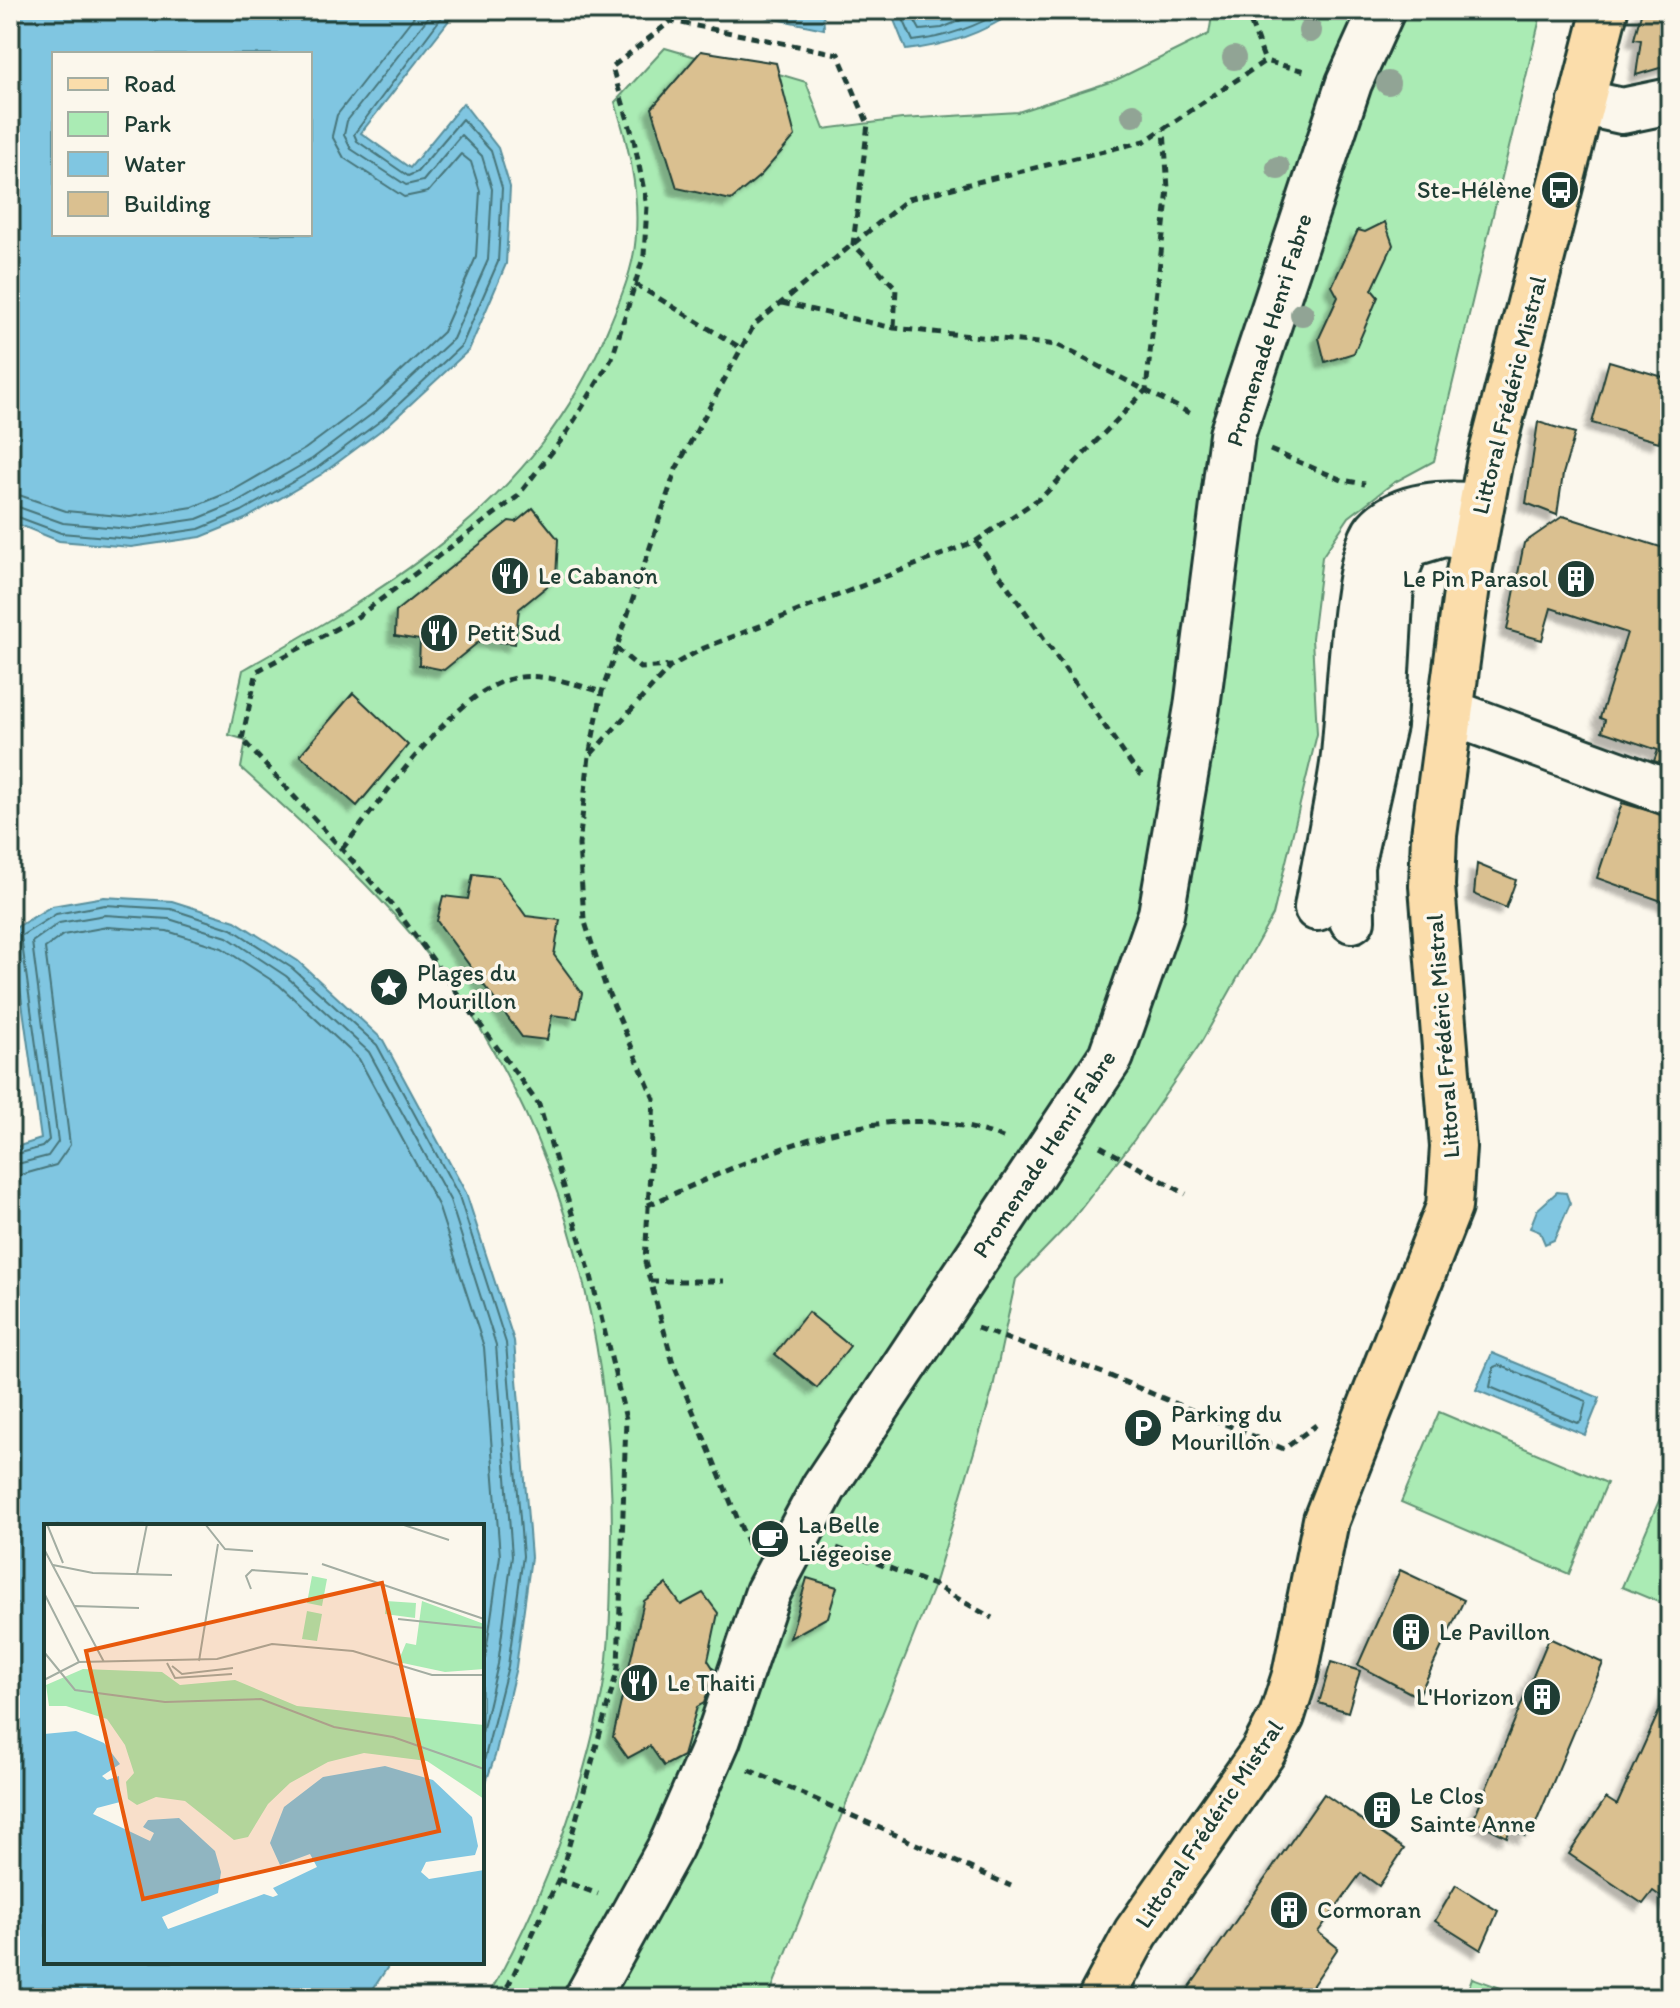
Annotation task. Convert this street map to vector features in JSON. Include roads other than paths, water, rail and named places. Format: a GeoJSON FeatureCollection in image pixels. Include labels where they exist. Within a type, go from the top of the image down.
{"type":"FeatureCollection","features":[{"type":"Feature","properties":{"kind":"main road","name":"Littoral Frédéric Mistral"},"geometry":{"type":"LineString","coordinates":[[1101,1998],[1136,1933],[1263,1752],[1282,1716],[1295,1675],[1326,1520],[1449,1207],[1453,1147],[1432,861],[1450,712],[1478,521],[1605,10]]}},
{"type":"Feature","properties":{"kind":"street","name":"Promenade Henri Fabre"},"geometry":{"type":"LineString","coordinates":[[587,1998],[671,1846],[711,1754],[768,1592],[824,1487],[1111,1056],[1161,914],[1181,802],[1232,435],[1349,83],[1382,10]]}},
{"type":"Feature","properties":{"kind":"street"},"geometry":{"type":"LineString","coordinates":[[1581,102],[1622,111],[1670,101]]}},
{"type":"Feature","properties":{"kind":"street"},"geometry":{"type":"LineString","coordinates":[[1334,914],[1351,866],[1383,725],[1391,584],[1407,545],[1478,521]]}},
{"type":"Feature","properties":{"kind":"street"},"geometry":{"type":"LineString","coordinates":[[1450,712],[1670,793]]}},
{"type":"Feature","properties":{"kind":"water"},"geometry":{"type":"Polygon","coordinates":[[[10,10],[457,10],[361,133],[410,168],[463,103],[498,148],[510,187],[506,264],[469,350],[388,425],[322,474],[245,519],[201,537],[131,547],[59,541],[10,521],[10,10]]]}},
{"type":"Feature","properties":{"kind":"water"},"geometry":{"type":"Polygon","coordinates":[[[733,10],[823,10],[824,29],[733,10]]]}},
{"type":"Feature","properties":{"kind":"water"},"geometry":{"type":"Polygon","coordinates":[[[890,10],[1018,10],[964,37],[906,50],[890,10]]]}},
{"type":"Feature","properties":{"kind":"water"},"geometry":{"type":"Polygon","coordinates":[[[104,897],[172,901],[235,921],[298,961],[383,1040],[466,1193],[514,1341],[531,1557],[516,1667],[495,1756],[484,1788],[484,1524],[44,1524],[44,1964],[390,1964],[367,1998],[10,1998],[10,1149],[41,1139],[12,930],[52,906],[104,897]]]}},
{"type":"Feature","properties":{"kind":"water"},"geometry":{"type":"Polygon","coordinates":[[[1557,1192],[1566,1193],[1570,1204],[1554,1240],[1545,1244],[1540,1232],[1530,1228],[1537,1210],[1557,1192]]]}},
{"type":"Feature","properties":{"kind":"water"},"geometry":{"type":"Polygon","coordinates":[[[1492,1353],[1600,1398],[1585,1435],[1476,1390],[1492,1353]]]}},
{"type":"Feature","properties":{"kind":"place","name":"Ste-Hélène"},"geometry":{"type":"Point","coordinates":[1560,190]}},
{"type":"Feature","properties":{"kind":"place","name":"Le Cabanon"},"geometry":{"type":"Point","coordinates":[510,576]}},
{"type":"Feature","properties":{"kind":"place","name":"Le Pin Parasol"},"geometry":{"type":"Point","coordinates":[1576,579]}},
{"type":"Feature","properties":{"kind":"place","name":"Petit Sud"},"geometry":{"type":"Point","coordinates":[439,633]}},
{"type":"Feature","properties":{"kind":"place","name":"Plages du Mourillon"},"geometry":{"type":"Point","coordinates":[389,987]}},
{"type":"Feature","properties":{"kind":"place","name":"Parking du Mourillon"},"geometry":{"type":"Point","coordinates":[1143,1428]}},
{"type":"Feature","properties":{"kind":"place","name":"La Belle Liégeoise"},"geometry":{"type":"Point","coordinates":[770,1539]}},
{"type":"Feature","properties":{"kind":"place","name":"Le Pavillon"},"geometry":{"type":"Point","coordinates":[1411,1632]}},
{"type":"Feature","properties":{"kind":"place","name":"Le Thaiti"},"geometry":{"type":"Point","coordinates":[639,1683]}},
{"type":"Feature","properties":{"kind":"place","name":"L'Horizon"},"geometry":{"type":"Point","coordinates":[1542,1697]}},
{"type":"Feature","properties":{"kind":"place","name":"Le Clos Sainte Anne"},"geometry":{"type":"Point","coordinates":[1382,1810]}},
{"type":"Feature","properties":{"kind":"place","name":"Cormoran"},"geometry":{"type":"Point","coordinates":[1289,1910]}}]}
